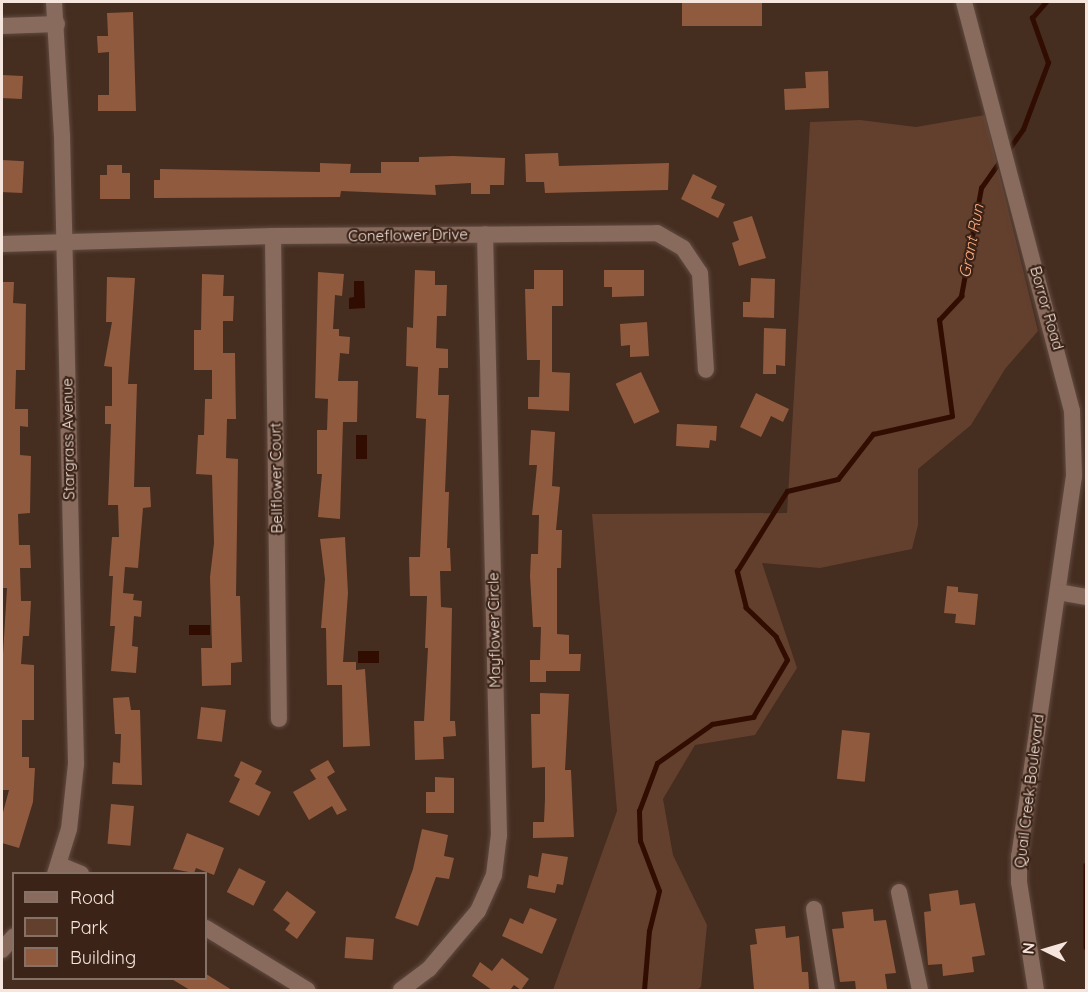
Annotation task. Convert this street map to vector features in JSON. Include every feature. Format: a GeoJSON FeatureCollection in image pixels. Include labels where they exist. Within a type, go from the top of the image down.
{"type":"FeatureCollection","features":[{"type":"Feature","properties":{"kind":"street","name":"Stargrass Avenue"},"geometry":{"type":"LineString","coordinates":[[54,2],[57,24],[76,764],[69,830],[57,869]]}},
{"type":"Feature","properties":{"kind":"street","name":"Borror Road"},"geometry":{"type":"LineString","coordinates":[[964,2],[1072,411],[1074,476],[1058,592]]}},
{"type":"Feature","properties":{"kind":"street"},"geometry":{"type":"LineString","coordinates":[[2,27],[57,24]]}},
{"type":"Feature","properties":{"kind":"street","name":"Coneflower Drive"},"geometry":{"type":"LineString","coordinates":[[2,244],[273,236],[642,231],[670,239],[683,248],[700,273],[706,370]]}},
{"type":"Feature","properties":{"kind":"street","name":"Mayflower Circle"},"geometry":{"type":"LineString","coordinates":[[401,990],[429,969],[478,910],[494,875],[499,836],[485,234]]}},
{"type":"Feature","properties":{"kind":"street","name":"Bellflower Court"},"geometry":{"type":"LineString","coordinates":[[273,236],[279,720]]}},
{"type":"Feature","properties":{"kind":"street"},"geometry":{"type":"LineString","coordinates":[[1058,592],[1086,597]]}},
{"type":"Feature","properties":{"kind":"street","name":"Quail Creek Boulevard"},"geometry":{"type":"LineString","coordinates":[[1036,990],[1023,915],[1019,856],[1058,592]]}},
{"type":"Feature","properties":{"kind":"street"},"geometry":{"type":"LineString","coordinates":[[57,869],[75,872]]}},
{"type":"Feature","properties":{"kind":"street"},"geometry":{"type":"LineString","coordinates":[[899,892],[920,990]]}},
{"type":"Feature","properties":{"kind":"street"},"geometry":{"type":"LineString","coordinates":[[814,909],[827,990]]}},
{"type":"Feature","properties":{"kind":"street"},"geometry":{"type":"LineString","coordinates":[[207,929],[307,990]]}},
{"type":"Feature","properties":{"kind":"street"},"geometry":{"type":"LineString","coordinates":[[2,950],[12,938]]}},
{"type":"Feature","properties":{"kind":"green space"},"geometry":{"type":"Polygon","coordinates":[[[985,115],[1038,331],[1005,369],[971,425],[918,469],[918,525],[912,549],[820,568],[762,563],[797,668],[755,735],[695,745],[663,799],[673,855],[707,925],[701,987],[697,990],[553,990],[617,811],[592,514],[787,513],[810,122],[860,120],[916,127],[985,115]]]}},
{"type":"Feature","properties":{"kind":"shaded area"},"geometry":{"type":"Polygon","coordinates":[[[354,281],[364,281],[365,308],[349,309],[349,298],[354,297],[354,281]]]}},
{"type":"Feature","properties":{"kind":"shaded area"},"geometry":{"type":"Polygon","coordinates":[[[356,435],[367,435],[367,459],[356,459],[356,435]]]}},
{"type":"Feature","properties":{"kind":"shaded area"},"geometry":{"type":"Polygon","coordinates":[[[189,625],[210,625],[210,635],[189,635],[189,625]]]}},
{"type":"Feature","properties":{"kind":"shaded area"},"geometry":{"type":"Polygon","coordinates":[[[358,651],[379,651],[379,663],[358,663],[358,651]]]}},
{"type":"Feature","properties":{"kind":"building"},"geometry":{"type":"Polygon","coordinates":[[[682,2],[762,2],[762,26],[682,26],[682,2]]]}},
{"type":"Feature","properties":{"kind":"building"},"geometry":{"type":"Polygon","coordinates":[[[133,12],[136,111],[98,111],[98,95],[109,95],[109,52],[98,53],[97,36],[108,36],[107,13],[133,12]]]}},
{"type":"Feature","properties":{"kind":"building"},"geometry":{"type":"Polygon","coordinates":[[[828,71],[829,108],[785,110],[784,89],[806,88],[805,72],[828,71]]]}},
{"type":"Feature","properties":{"kind":"building"},"geometry":{"type":"Polygon","coordinates":[[[2,75],[23,76],[22,99],[2,98],[2,75]]]}},
{"type":"Feature","properties":{"kind":"building"},"geometry":{"type":"Polygon","coordinates":[[[558,153],[559,166],[669,163],[668,190],[545,193],[544,182],[526,182],[525,154],[558,153]]]}},
{"type":"Feature","properties":{"kind":"building"},"geometry":{"type":"Polygon","coordinates":[[[419,157],[505,158],[504,185],[490,185],[490,194],[471,194],[471,183],[435,185],[436,195],[341,191],[340,197],[154,198],[154,180],[160,180],[160,169],[320,172],[320,163],[351,164],[350,173],[381,173],[381,162],[419,162],[419,157]]]}},
{"type":"Feature","properties":{"kind":"building"},"geometry":{"type":"Polygon","coordinates":[[[2,160],[24,161],[22,193],[2,192],[2,160]]]}},
{"type":"Feature","properties":{"kind":"building"},"geometry":{"type":"Polygon","coordinates":[[[107,165],[122,165],[122,173],[130,173],[130,199],[100,199],[100,175],[107,175],[107,165]]]}},
{"type":"Feature","properties":{"kind":"building"},"geometry":{"type":"Polygon","coordinates":[[[693,174],[717,186],[711,198],[725,204],[718,218],[681,199],[693,174]]]}},
{"type":"Feature","properties":{"kind":"building"},"geometry":{"type":"Polygon","coordinates":[[[752,216],[766,258],[739,266],[732,243],[739,240],[733,222],[752,216]]]}},
{"type":"Feature","properties":{"kind":"building"},"geometry":{"type":"Polygon","coordinates":[[[415,270],[435,271],[435,285],[447,285],[446,316],[437,316],[436,348],[448,349],[448,368],[439,368],[438,395],[449,395],[445,492],[449,492],[447,548],[450,548],[451,571],[440,571],[441,607],[452,608],[450,721],[455,721],[456,736],[443,737],[444,759],[415,760],[414,721],[424,721],[428,648],[425,648],[427,596],[410,596],[409,557],[420,557],[426,419],[416,418],[418,367],[406,366],[407,327],[413,328],[415,270]]]}},
{"type":"Feature","properties":{"kind":"building"},"geometry":{"type":"Polygon","coordinates":[[[534,270],[563,270],[563,306],[552,306],[552,372],[570,373],[569,411],[528,409],[528,397],[539,397],[540,360],[527,360],[525,289],[534,289],[534,270]]]}},
{"type":"Feature","properties":{"kind":"building"},"geometry":{"type":"Polygon","coordinates":[[[604,270],[644,270],[644,296],[612,297],[612,287],[604,287],[604,270]]]}},
{"type":"Feature","properties":{"kind":"building"},"geometry":{"type":"Polygon","coordinates":[[[318,272],[344,274],[342,296],[335,295],[333,329],[339,329],[339,336],[350,337],[349,354],[340,353],[338,381],[358,381],[357,422],[343,422],[340,519],[318,517],[322,474],[317,474],[317,430],[327,430],[328,399],[315,398],[318,272]]]}},
{"type":"Feature","properties":{"kind":"building"},"geometry":{"type":"Polygon","coordinates":[[[202,274],[224,275],[223,296],[234,296],[233,321],[223,321],[223,353],[235,353],[236,419],[227,419],[226,458],[238,459],[236,596],[240,596],[242,662],[231,663],[231,685],[202,686],[201,648],[212,648],[210,577],[214,543],[212,475],[196,474],[198,435],[204,435],[205,399],[212,399],[212,370],[194,370],[194,330],[201,330],[202,274]]]}},
{"type":"Feature","properties":{"kind":"building"},"geometry":{"type":"Polygon","coordinates":[[[107,277],[135,278],[128,384],[137,384],[134,487],[150,487],[151,507],[143,508],[138,568],[125,567],[123,593],[134,594],[133,600],[142,601],[141,617],[134,616],[132,646],[138,647],[136,673],[111,671],[115,626],[110,626],[113,576],[109,576],[112,537],[119,537],[118,505],[108,505],[111,424],[105,424],[105,406],[112,406],[112,367],[104,366],[112,322],[106,322],[107,277]]]}},
{"type":"Feature","properties":{"kind":"building"},"geometry":{"type":"Polygon","coordinates":[[[751,278],[775,279],[774,318],[743,317],[743,302],[750,302],[751,278]]]}},
{"type":"Feature","properties":{"kind":"building"},"geometry":{"type":"Polygon","coordinates":[[[2,282],[14,282],[13,303],[26,304],[25,370],[16,370],[15,409],[28,409],[28,427],[20,426],[20,455],[31,456],[30,513],[18,514],[19,545],[30,545],[31,568],[20,568],[21,601],[31,601],[29,636],[23,636],[21,664],[34,665],[34,720],[22,720],[22,757],[29,757],[29,768],[35,768],[33,802],[19,848],[2,843],[2,816],[9,790],[2,790],[2,670],[7,588],[2,588],[2,282]]]}},
{"type":"Feature","properties":{"kind":"building"},"geometry":{"type":"Polygon","coordinates":[[[647,322],[649,356],[630,357],[630,345],[621,346],[620,324],[647,322]]]}},
{"type":"Feature","properties":{"kind":"building"},"geometry":{"type":"Polygon","coordinates":[[[764,328],[786,329],[785,366],[776,365],[776,374],[763,374],[764,328]]]}},
{"type":"Feature","properties":{"kind":"building"},"geometry":{"type":"Polygon","coordinates":[[[641,372],[660,412],[634,424],[616,384],[641,372]]]}},
{"type":"Feature","properties":{"kind":"building"},"geometry":{"type":"Polygon","coordinates":[[[756,393],[789,409],[783,422],[771,416],[761,437],[740,427],[756,393]]]}},
{"type":"Feature","properties":{"kind":"building"},"geometry":{"type":"Polygon","coordinates":[[[677,424],[717,426],[716,441],[710,440],[709,448],[676,446],[677,424]]]}},
{"type":"Feature","properties":{"kind":"building"},"geometry":{"type":"Polygon","coordinates":[[[531,430],[555,432],[552,486],[560,487],[556,530],[562,530],[561,568],[557,568],[557,634],[569,635],[569,654],[581,654],[580,671],[546,671],[546,682],[530,682],[530,660],[540,660],[541,627],[533,627],[530,576],[531,554],[538,554],[539,515],[532,515],[537,465],[529,465],[531,430]]]}},
{"type":"Feature","properties":{"kind":"building"},"geometry":{"type":"Polygon","coordinates":[[[345,537],[348,593],[343,662],[356,662],[356,670],[365,669],[370,746],[343,747],[342,685],[327,685],[326,628],[321,628],[325,579],[320,539],[345,537]]]}},
{"type":"Feature","properties":{"kind":"building"},"geometry":{"type":"Polygon","coordinates":[[[947,586],[958,587],[958,592],[978,594],[975,625],[955,623],[956,614],[944,613],[947,586]]]}},
{"type":"Feature","properties":{"kind":"building"},"geometry":{"type":"Polygon","coordinates":[[[540,693],[569,694],[565,770],[571,770],[574,837],[533,838],[533,822],[544,822],[545,767],[532,768],[531,714],[540,714],[540,693]]]}},
{"type":"Feature","properties":{"kind":"building"},"geometry":{"type":"Polygon","coordinates":[[[129,697],[131,710],[140,710],[142,785],[112,784],[113,762],[120,763],[121,734],[115,734],[113,698],[129,697]]]}},
{"type":"Feature","properties":{"kind":"building"},"geometry":{"type":"Polygon","coordinates":[[[201,707],[226,710],[222,742],[197,739],[201,707]]]}},
{"type":"Feature","properties":{"kind":"building"},"geometry":{"type":"Polygon","coordinates":[[[842,730],[870,733],[865,782],[837,779],[842,730]]]}},
{"type":"Feature","properties":{"kind":"building"},"geometry":{"type":"Polygon","coordinates":[[[328,760],[335,772],[327,777],[347,810],[337,815],[332,806],[309,820],[293,792],[316,779],[310,770],[328,760]]]}},
{"type":"Feature","properties":{"kind":"building"},"geometry":{"type":"Polygon","coordinates":[[[241,761],[262,771],[255,784],[271,792],[259,816],[229,802],[240,779],[234,776],[241,761]]]}},
{"type":"Feature","properties":{"kind":"building"},"geometry":{"type":"Polygon","coordinates":[[[435,777],[454,778],[454,813],[426,813],[426,792],[435,792],[435,777]]]}},
{"type":"Feature","properties":{"kind":"building"},"geometry":{"type":"Polygon","coordinates":[[[111,804],[134,806],[130,846],[108,844],[111,804]]]}},
{"type":"Feature","properties":{"kind":"building"},"geometry":{"type":"Polygon","coordinates":[[[422,829],[448,835],[444,856],[454,858],[449,879],[436,877],[418,926],[395,918],[413,869],[422,829]]]}},
{"type":"Feature","properties":{"kind":"building"},"geometry":{"type":"Polygon","coordinates":[[[187,833],[224,848],[214,875],[196,868],[194,872],[173,869],[187,833]]]}},
{"type":"Feature","properties":{"kind":"building"},"geometry":{"type":"Polygon","coordinates":[[[542,853],[568,857],[563,885],[557,884],[555,893],[527,888],[529,875],[538,877],[542,853]]]}},
{"type":"Feature","properties":{"kind":"building"},"geometry":{"type":"Polygon","coordinates":[[[239,868],[266,882],[253,906],[227,892],[239,868]]]}},
{"type":"Feature","properties":{"kind":"building"},"geometry":{"type":"Polygon","coordinates":[[[958,890],[960,905],[975,903],[985,955],[972,957],[974,972],[943,976],[942,964],[928,965],[924,912],[931,911],[929,894],[958,890]]]}},
{"type":"Feature","properties":{"kind":"building"},"geometry":{"type":"Polygon","coordinates":[[[287,891],[316,912],[297,939],[285,930],[290,923],[273,910],[287,891]]]}},
{"type":"Feature","properties":{"kind":"building"},"geometry":{"type":"Polygon","coordinates":[[[530,908],[557,919],[542,954],[502,936],[510,918],[523,924],[530,908]]]}},
{"type":"Feature","properties":{"kind":"building"},"geometry":{"type":"Polygon","coordinates":[[[873,909],[874,921],[886,920],[896,973],[885,974],[887,989],[856,990],[855,981],[840,982],[832,929],[844,928],[842,912],[873,909]]]}},
{"type":"Feature","properties":{"kind":"building"},"geometry":{"type":"Polygon","coordinates":[[[785,926],[786,938],[799,936],[802,972],[808,972],[809,989],[754,990],[750,945],[757,944],[755,929],[785,926]]]}},
{"type":"Feature","properties":{"kind":"building"},"geometry":{"type":"Polygon","coordinates":[[[346,937],[374,939],[372,960],[345,958],[346,937]]]}},
{"type":"Feature","properties":{"kind":"building"},"geometry":{"type":"Polygon","coordinates":[[[502,958],[529,979],[521,990],[514,985],[510,990],[492,990],[472,976],[480,962],[492,971],[502,958]]]}},
{"type":"Feature","properties":{"kind":"building"},"geometry":{"type":"Polygon","coordinates":[[[207,975],[232,990],[190,990],[173,980],[207,980],[207,975]]]}},
{"type":"Feature","properties":{"kind":"waterway","name":"Grant Run"},"geometry":{"type":"LineString","coordinates":[[1009,149],[1023,129],[1048,63],[1032,18],[1046,2]]}},
{"type":"Feature","properties":{"kind":"waterway","name":"Grant Run"},"geometry":{"type":"LineString","coordinates":[[644,990],[649,931],[659,891],[640,841],[639,811],[657,763],[712,724],[753,717],[787,660],[776,637],[746,608],[737,571],[787,491],[838,479],[873,434],[952,416],[939,320],[961,296],[981,188],[1000,161]]}},
{"type":"Feature","properties":{"kind":"waterway"},"geometry":{"type":"LineString","coordinates":[[1086,865],[1086,947]]}}]}
